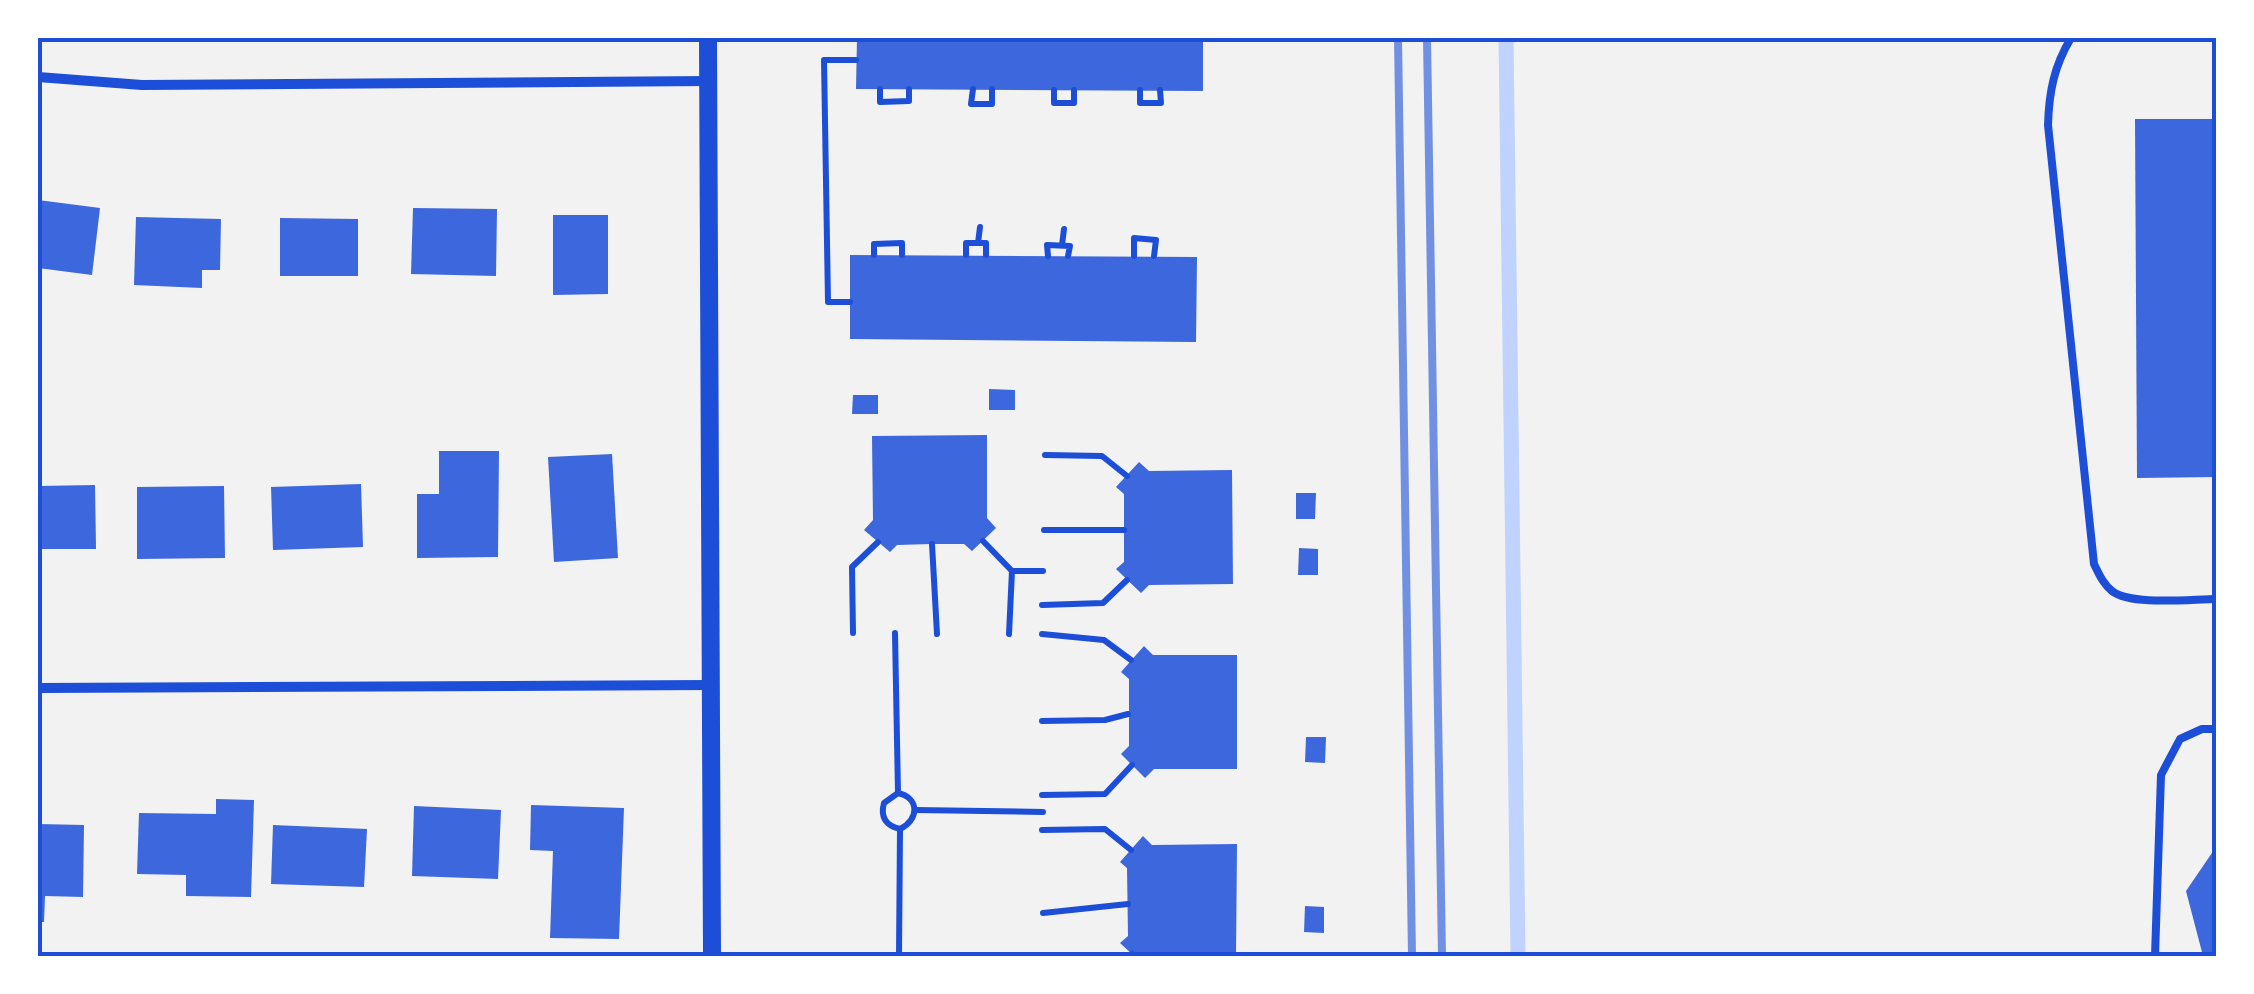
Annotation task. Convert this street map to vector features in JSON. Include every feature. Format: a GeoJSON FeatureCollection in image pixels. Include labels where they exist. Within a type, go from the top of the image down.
{"type":"FeatureCollection","features":[{"type":"Feature","properties":{"kind":"street"},"geometry":{"type":"LineString","coordinates":[[708,38],[712,956]]}},
{"type":"Feature","properties":{"kind":"street"},"geometry":{"type":"LineString","coordinates":[[38,77],[160,86],[710,81]]}},
{"type":"Feature","properties":{"kind":"street"},"geometry":{"type":"LineString","coordinates":[[38,688],[712,685]]}},
{"type":"Feature","properties":{"kind":"lane"},"geometry":{"type":"LineString","coordinates":[[2071,38],[2058,60],[2049,92],[2048,125],[2094,564],[2102,581],[2115,594],[2129,599],[2216,599]]}},
{"type":"Feature","properties":{"kind":"lane"},"geometry":{"type":"LineString","coordinates":[[2155,956],[2161,775],[2180,739],[2202,729],[2216,729]]}},
{"type":"Feature","properties":{"kind":"path"},"geometry":{"type":"LineString","coordinates":[[850,302],[828,302],[824,60],[856,60]]}},
{"type":"Feature","properties":{"kind":"path"},"geometry":{"type":"LineString","coordinates":[[880,89],[880,102],[894,106],[909,101],[909,89]]}},
{"type":"Feature","properties":{"kind":"path"},"geometry":{"type":"LineString","coordinates":[[972,89],[971,104],[983,108],[992,104],[992,89]]}},
{"type":"Feature","properties":{"kind":"path"},"geometry":{"type":"LineString","coordinates":[[1054,90],[1054,103],[1074,103],[1074,90]]}},
{"type":"Feature","properties":{"kind":"path"},"geometry":{"type":"LineString","coordinates":[[1140,90],[1140,103],[1150,105],[1162,103],[1160,90]]}},
{"type":"Feature","properties":{"kind":"path"},"geometry":{"type":"LineString","coordinates":[[1064,103],[1064,113]]}},
{"type":"Feature","properties":{"kind":"path"},"geometry":{"type":"LineString","coordinates":[[978,243],[980,227]]}},
{"type":"Feature","properties":{"kind":"path"},"geometry":{"type":"LineString","coordinates":[[1149,228],[1149,239]]}},
{"type":"Feature","properties":{"kind":"path"},"geometry":{"type":"LineString","coordinates":[[1062,245],[1064,229]]}},
{"type":"Feature","properties":{"kind":"path"},"geometry":{"type":"LineString","coordinates":[[892,243],[894,231]]}},
{"type":"Feature","properties":{"kind":"path"},"geometry":{"type":"LineString","coordinates":[[1134,256],[1134,238],[1156,240],[1154,256]]}},
{"type":"Feature","properties":{"kind":"path"},"geometry":{"type":"LineString","coordinates":[[874,255],[874,244],[892,243],[902,244],[902,255]]}},
{"type":"Feature","properties":{"kind":"path"},"geometry":{"type":"LineString","coordinates":[[966,255],[966,243],[986,243],[986,256]]}},
{"type":"Feature","properties":{"kind":"path"},"geometry":{"type":"LineString","coordinates":[[1048,256],[1047,245],[1070,246],[1068,256]]}},
{"type":"Feature","properties":{"kind":"path"},"geometry":{"type":"LineString","coordinates":[[1044,455],[1102,456],[1127,476]]}},
{"type":"Feature","properties":{"kind":"path"},"geometry":{"type":"LineString","coordinates":[[1044,530],[1124,530]]}},
{"type":"Feature","properties":{"kind":"path"},"geometry":{"type":"LineString","coordinates":[[983,541],[1012,571],[1042,571]]}},
{"type":"Feature","properties":{"kind":"path"},"geometry":{"type":"LineString","coordinates":[[853,633],[852,566],[878,542]]}},
{"type":"Feature","properties":{"kind":"path"},"geometry":{"type":"LineString","coordinates":[[932,544],[937,634]]}},
{"type":"Feature","properties":{"kind":"path"},"geometry":{"type":"LineString","coordinates":[[1009,634],[1012,571]]}},
{"type":"Feature","properties":{"kind":"path"},"geometry":{"type":"LineString","coordinates":[[1042,605],[1103,603],[1127,580]]}},
{"type":"Feature","properties":{"kind":"path"},"geometry":{"type":"LineString","coordinates":[[895,634],[898,793]]}},
{"type":"Feature","properties":{"kind":"path"},"geometry":{"type":"LineString","coordinates":[[1042,634],[1104,640],[1131,660]]}},
{"type":"Feature","properties":{"kind":"path"},"geometry":{"type":"LineString","coordinates":[[1042,721],[1105,720],[1128,714]]}},
{"type":"Feature","properties":{"kind":"path"},"geometry":{"type":"LineString","coordinates":[[1042,795],[1106,794],[1132,765]]}},
{"type":"Feature","properties":{"kind":"path"},"geometry":{"type":"LineString","coordinates":[[898,793],[910,800],[915,810],[914,820],[900,829]]}},
{"type":"Feature","properties":{"kind":"path"},"geometry":{"type":"LineString","coordinates":[[898,793],[884,803],[883,817],[888,825],[900,829]]}},
{"type":"Feature","properties":{"kind":"path"},"geometry":{"type":"LineString","coordinates":[[915,810],[1042,812]]}},
{"type":"Feature","properties":{"kind":"path"},"geometry":{"type":"LineString","coordinates":[[899,956],[900,829]]}},
{"type":"Feature","properties":{"kind":"path"},"geometry":{"type":"LineString","coordinates":[[1042,830],[1105,829],[1131,850]]}},
{"type":"Feature","properties":{"kind":"path"},"geometry":{"type":"LineString","coordinates":[[1043,913],[1128,904]]}},
{"type":"Feature","properties":{"kind":"building"},"geometry":{"type":"Polygon","coordinates":[[[857,38],[1203,38],[1203,91],[856,89],[857,38]]]}},
{"type":"Feature","properties":{"kind":"building"},"geometry":{"type":"Polygon","coordinates":[[[2135,119],[2216,119],[2216,477],[2137,478],[2135,119]]]}},
{"type":"Feature","properties":{"kind":"building"},"geometry":{"type":"Polygon","coordinates":[[[38,200],[100,208],[92,275],[38,268],[38,200]]]}},
{"type":"Feature","properties":{"kind":"building"},"geometry":{"type":"Polygon","coordinates":[[[413,208],[497,209],[496,276],[411,274],[413,208]]]}},
{"type":"Feature","properties":{"kind":"building"},"geometry":{"type":"Polygon","coordinates":[[[553,215],[608,215],[608,294],[553,295],[553,215]]]}},
{"type":"Feature","properties":{"kind":"building"},"geometry":{"type":"Polygon","coordinates":[[[136,217],[221,219],[220,270],[202,270],[202,288],[134,285],[136,217]]]}},
{"type":"Feature","properties":{"kind":"building"},"geometry":{"type":"Polygon","coordinates":[[[280,218],[358,219],[358,276],[280,276],[280,218]]]}},
{"type":"Feature","properties":{"kind":"building"},"geometry":{"type":"Polygon","coordinates":[[[850,255],[1197,257],[1196,342],[850,339],[850,255]]]}},
{"type":"Feature","properties":{"kind":"building"},"geometry":{"type":"Polygon","coordinates":[[[989,389],[1015,390],[1015,410],[989,410],[989,389]]]}},
{"type":"Feature","properties":{"kind":"building"},"geometry":{"type":"Polygon","coordinates":[[[853,395],[878,395],[878,414],[852,414],[853,395]]]}},
{"type":"Feature","properties":{"kind":"building"},"geometry":{"type":"Polygon","coordinates":[[[987,435],[987,518],[996,528],[972,551],[964,544],[932,544],[897,545],[890,552],[864,530],[873,520],[872,436],[987,435]]]}},
{"type":"Feature","properties":{"kind":"building"},"geometry":{"type":"Polygon","coordinates":[[[439,451],[499,451],[498,557],[417,558],[417,494],[439,494],[439,451]]]}},
{"type":"Feature","properties":{"kind":"building"},"geometry":{"type":"Polygon","coordinates":[[[612,454],[618,558],[554,562],[548,457],[612,454]]]}},
{"type":"Feature","properties":{"kind":"building"},"geometry":{"type":"Polygon","coordinates":[[[1139,462],[1149,471],[1232,470],[1233,584],[1149,585],[1141,593],[1116,569],[1124,562],[1124,494],[1116,487],[1139,462]]]}},
{"type":"Feature","properties":{"kind":"building"},"geometry":{"type":"Polygon","coordinates":[[[361,484],[363,547],[273,550],[271,487],[361,484]]]}},
{"type":"Feature","properties":{"kind":"building"},"geometry":{"type":"Polygon","coordinates":[[[95,485],[96,549],[38,549],[38,486],[95,485]]]}},
{"type":"Feature","properties":{"kind":"building"},"geometry":{"type":"Polygon","coordinates":[[[224,486],[225,558],[137,559],[137,487],[224,486]]]}},
{"type":"Feature","properties":{"kind":"building"},"geometry":{"type":"Polygon","coordinates":[[[1296,493],[1316,493],[1315,519],[1296,519],[1296,493]]]}},
{"type":"Feature","properties":{"kind":"building"},"geometry":{"type":"Polygon","coordinates":[[[1299,548],[1318,549],[1318,575],[1298,575],[1299,548]]]}},
{"type":"Feature","properties":{"kind":"building"},"geometry":{"type":"Polygon","coordinates":[[[1144,646],[1153,655],[1237,655],[1237,769],[1154,769],[1145,778],[1121,754],[1129,746],[1129,679],[1121,672],[1144,646]]]}},
{"type":"Feature","properties":{"kind":"building"},"geometry":{"type":"Polygon","coordinates":[[[1306,737],[1326,737],[1325,763],[1305,762],[1306,737]]]}},
{"type":"Feature","properties":{"kind":"building"},"geometry":{"type":"Polygon","coordinates":[[[216,799],[254,800],[251,897],[186,896],[186,875],[137,874],[139,813],[216,814],[216,799]]]}},
{"type":"Feature","properties":{"kind":"building"},"geometry":{"type":"Polygon","coordinates":[[[531,805],[624,808],[619,939],[550,938],[553,851],[530,850],[531,805]]]}},
{"type":"Feature","properties":{"kind":"building"},"geometry":{"type":"Polygon","coordinates":[[[414,806],[501,810],[498,879],[412,876],[414,806]]]}},
{"type":"Feature","properties":{"kind":"building"},"geometry":{"type":"Polygon","coordinates":[[[38,824],[84,825],[83,897],[45,896],[44,922],[38,922],[38,824]]]}},
{"type":"Feature","properties":{"kind":"building"},"geometry":{"type":"Polygon","coordinates":[[[273,825],[367,829],[364,887],[271,884],[273,825]]]}},
{"type":"Feature","properties":{"kind":"building"},"geometry":{"type":"Polygon","coordinates":[[[1143,836],[1152,845],[1237,844],[1236,956],[1134,956],[1120,943],[1128,936],[1127,868],[1120,862],[1143,836]]]}},
{"type":"Feature","properties":{"kind":"building"},"geometry":{"type":"Polygon","coordinates":[[[2216,847],[2216,956],[2203,956],[2186,891],[2216,847]]]}},
{"type":"Feature","properties":{"kind":"building"},"geometry":{"type":"Polygon","coordinates":[[[1305,906],[1324,907],[1324,933],[1304,932],[1305,906]]]}},
{"type":"Feature","properties":{"kind":"waterway"},"geometry":{"type":"LineString","coordinates":[[1506,38],[1518,956]]}},
{"type":"Feature","properties":{"kind":"railway"},"geometry":{"type":"LineString","coordinates":[[1398,38],[1412,956]]}},
{"type":"Feature","properties":{"kind":"railway"},"geometry":{"type":"LineString","coordinates":[[1427,38],[1442,956]]}}]}
